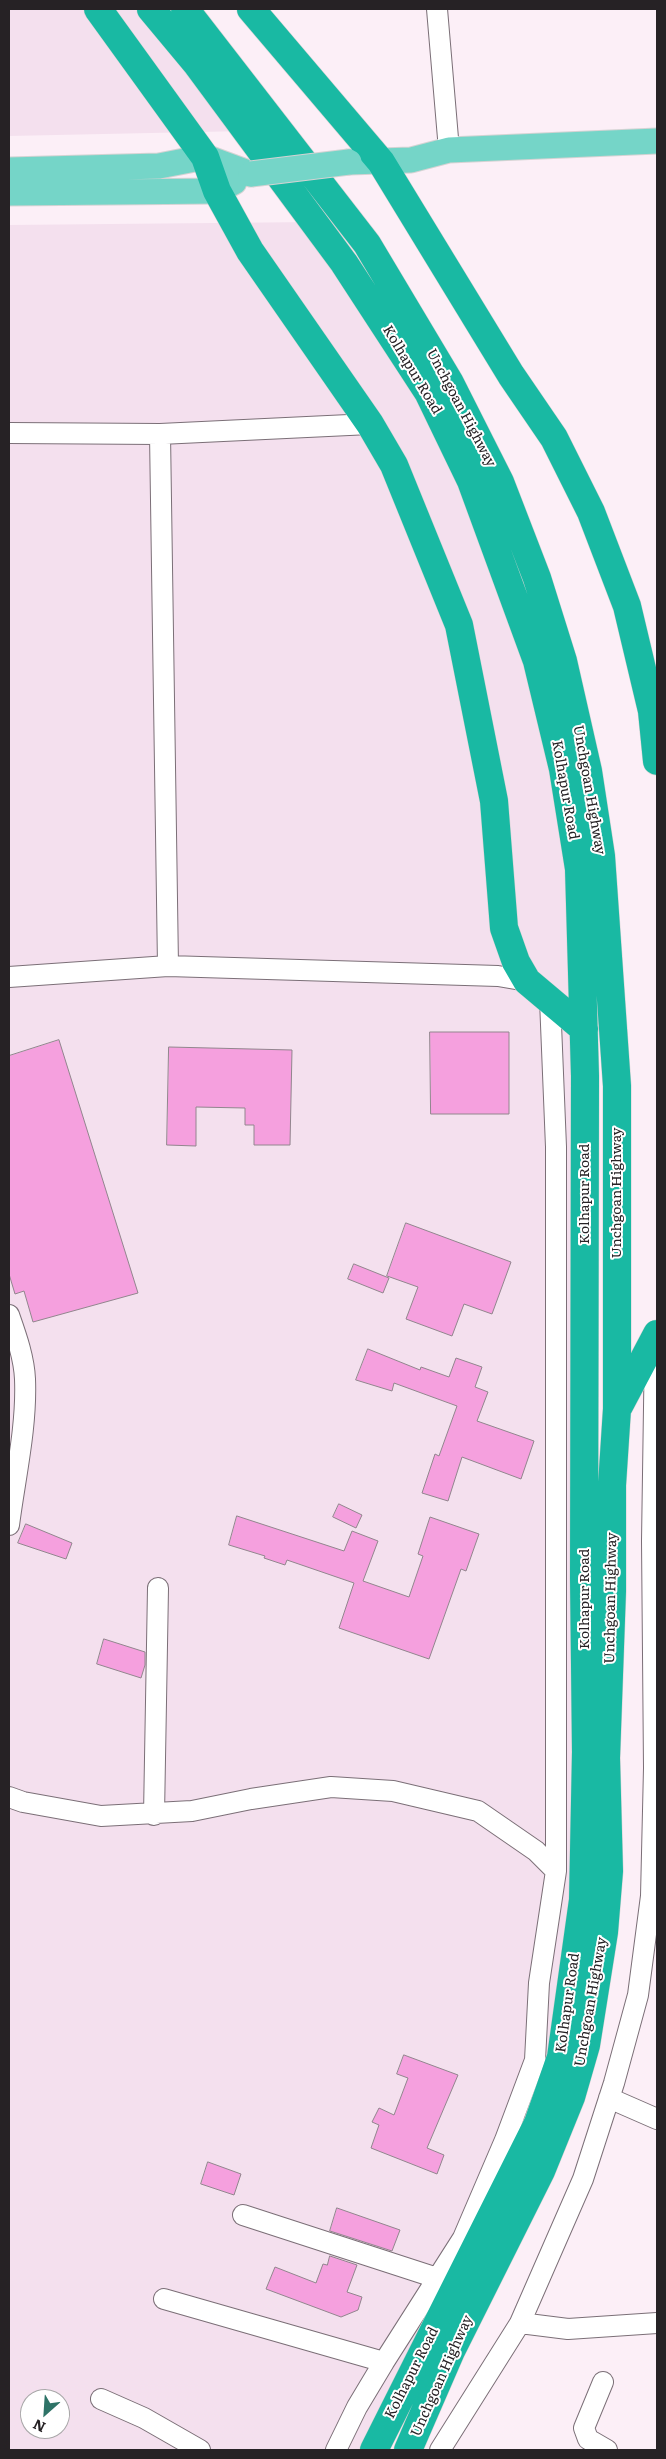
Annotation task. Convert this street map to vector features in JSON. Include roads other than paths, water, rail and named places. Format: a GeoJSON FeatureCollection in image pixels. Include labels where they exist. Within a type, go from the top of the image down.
{"type":"FeatureCollection","features":[{"type":"Feature","properties":{"kind":"highway"},"geometry":{"type":"LineString","coordinates":[[98,9],[205,157],[217,191],[250,250],[370,424],[394,465],[459,625],[494,801],[504,928],[516,962],[527,981],[584,1029]]}},
{"type":"Feature","properties":{"kind":"highway","name":"Kolhapur Road"},"geometry":{"type":"LineString","coordinates":[[152,9],[196,64],[344,263],[428,392],[471,481],[537,660],[563,768],[580,869],[584,1029],[586,1781],[583,1900],[561,2057],[538,2123],[374,2450]]}},
{"type":"Feature","properties":{"kind":"highway","name":"Unchgoan Highway"},"geometry":{"type":"LineString","coordinates":[[185,9],[367,244],[450,383],[500,482],[537,578],[563,661],[588,771],[601,856],[617,1086],[617,1409],[612,1485],[612,1591],[606,1758],[609,1871],[604,1932],[586,2045],[572,2097],[541,2171],[450,2351],[408,2450]]}},
{"type":"Feature","properties":{"kind":"highway"},"geometry":{"type":"LineString","coordinates":[[251,9],[381,162],[511,375],[554,438],[591,512],[627,606],[652,711],[657,761]]}},
{"type":"Feature","properties":{"kind":"highway"},"geometry":{"type":"LineString","coordinates":[[617,1409],[656,1337]]}},
{"type":"Feature","properties":{"kind":"main road"},"geometry":{"type":"LineString","coordinates":[[9,193],[217,191],[250,174],[349,162],[411,160],[449,150],[657,141]]}},
{"type":"Feature","properties":{"kind":"main road"},"geometry":{"type":"LineString","coordinates":[[9,170],[159,166],[205,157],[250,174]]}},
{"type":"Feature","properties":{"kind":"street"},"geometry":{"type":"LineString","coordinates":[[437,9],[449,150]]}},
{"type":"Feature","properties":{"kind":"street"},"geometry":{"type":"LineString","coordinates":[[9,433],[160,434],[370,424]]}},
{"type":"Feature","properties":{"kind":"street"},"geometry":{"type":"LineString","coordinates":[[160,434],[168,966]]}},
{"type":"Feature","properties":{"kind":"street"},"geometry":{"type":"LineString","coordinates":[[9,977],[168,966],[498,976],[527,981]]}},
{"type":"Feature","properties":{"kind":"street"},"geometry":{"type":"LineString","coordinates":[[336,2450],[357,2407],[463,2238],[505,2140],[535,2060],[539,1983],[556,1871],[556,1166],[550,1000]]}},
{"type":"Feature","properties":{"kind":"street"},"geometry":{"type":"LineString","coordinates":[[9,1315],[17,1339],[25,1378],[23,1415],[9,1525]]}},
{"type":"Feature","properties":{"kind":"street"},"geometry":{"type":"LineString","coordinates":[[440,2450],[520,2323],[583,2179],[609,2098],[651,1944],[654,1768],[656,1337]]}},
{"type":"Feature","properties":{"kind":"street"},"geometry":{"type":"LineString","coordinates":[[154,1815],[158,1588]]}},
{"type":"Feature","properties":{"kind":"street"},"geometry":{"type":"LineString","coordinates":[[9,1797],[101,1816],[192,1812],[251,1799],[331,1787],[393,1791],[478,1811],[536,1851],[556,1871]]}},
{"type":"Feature","properties":{"kind":"street"},"geometry":{"type":"LineString","coordinates":[[609,2098],[657,2119]]}},
{"type":"Feature","properties":{"kind":"street"},"geometry":{"type":"LineString","coordinates":[[243,2215],[437,2278]]}},
{"type":"Feature","properties":{"kind":"street"},"geometry":{"type":"LineString","coordinates":[[164,2299],[384,2362]]}},
{"type":"Feature","properties":{"kind":"street"},"geometry":{"type":"LineString","coordinates":[[520,2323],[568,2329],[657,2323]]}},
{"type":"Feature","properties":{"kind":"street"},"geometry":{"type":"LineString","coordinates":[[603,2382],[584,2428],[588,2439],[607,2450]]}},
{"type":"Feature","properties":{"kind":"street"},"geometry":{"type":"LineString","coordinates":[[101,2398],[144,2418],[200,2450]]}}]}
